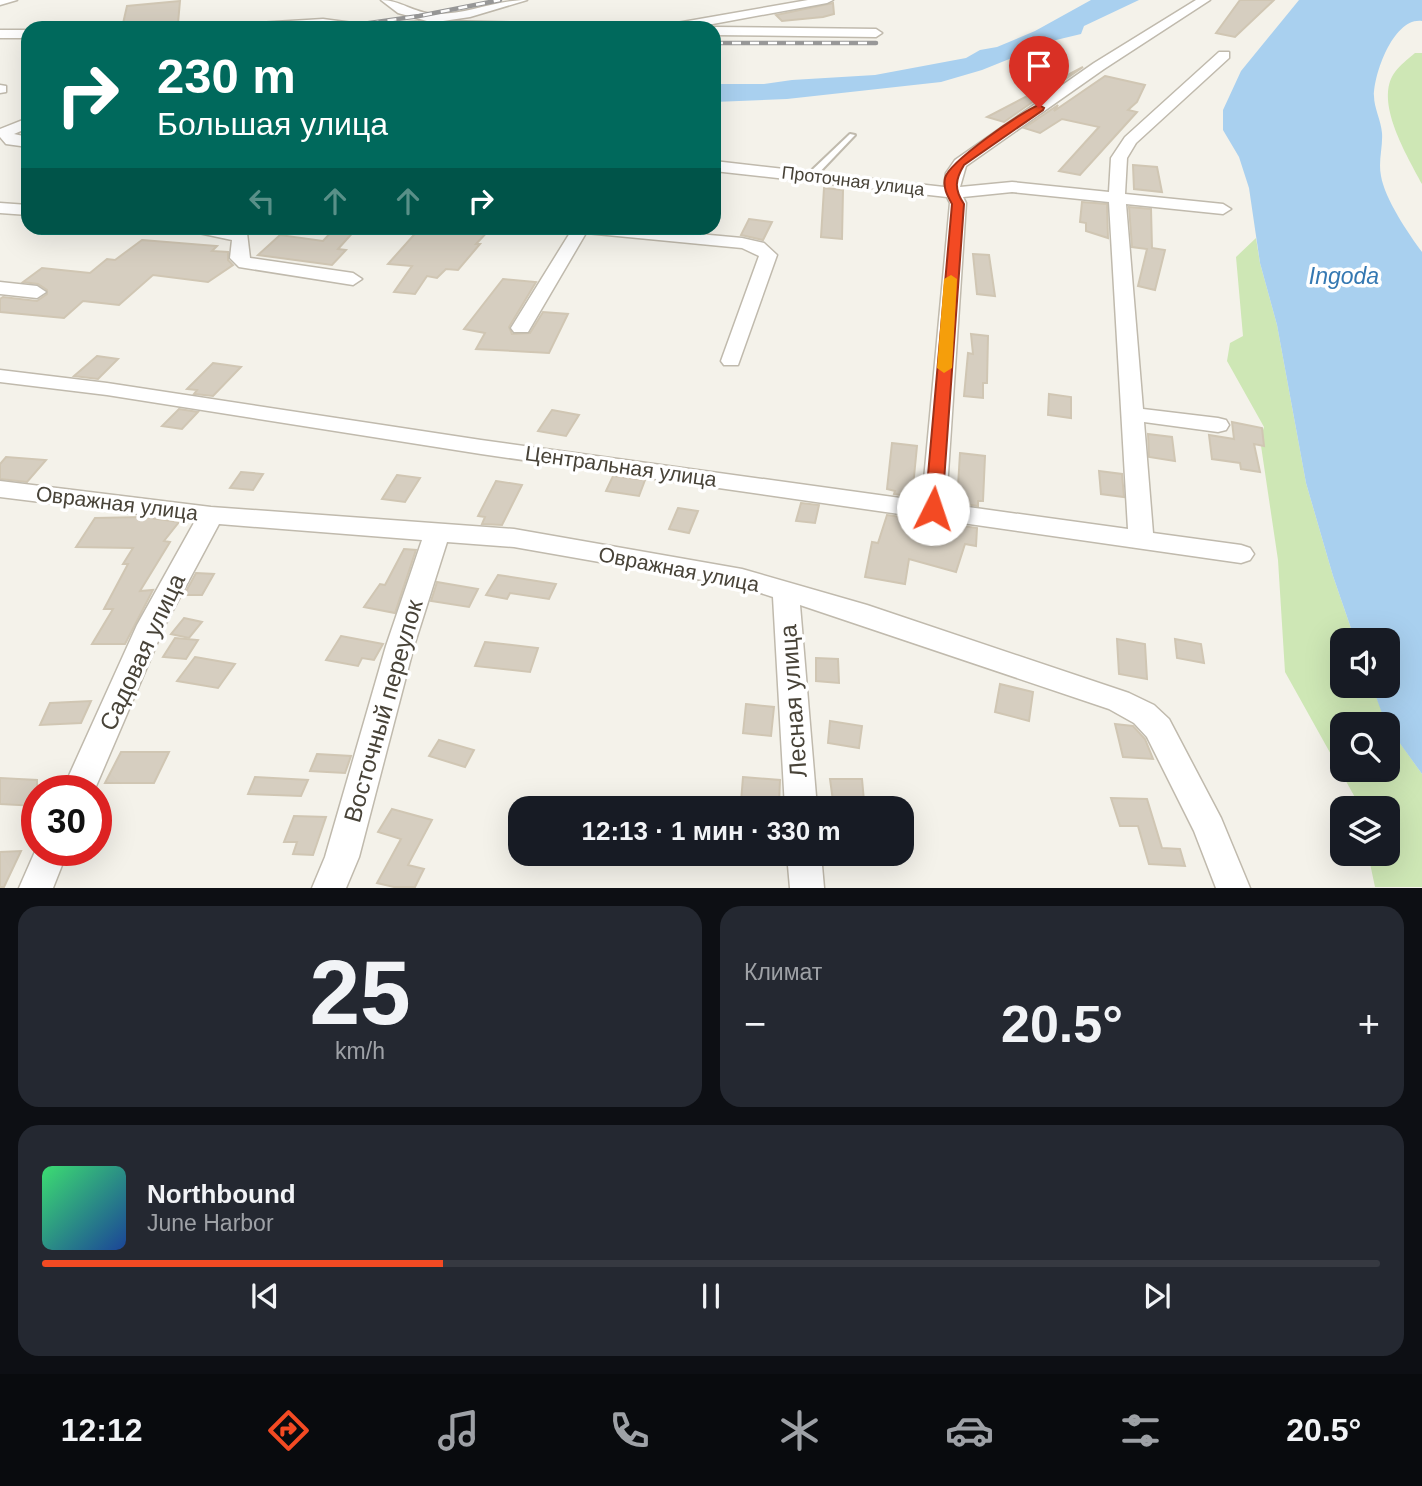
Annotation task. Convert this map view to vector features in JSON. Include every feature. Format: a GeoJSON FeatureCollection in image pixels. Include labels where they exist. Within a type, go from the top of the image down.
{"type":"FeatureCollection","features":[{"type":"Feature","properties":{"kind":"street"},"geometry":{"type":"LineString","coordinates":[[0,2],[11,0]]}},
{"type":"Feature","properties":{"kind":"street"},"geometry":{"type":"LineString","coordinates":[[387,0],[396,8],[435,21],[521,0]]}},
{"type":"Feature","properties":{"kind":"street"},"geometry":{"type":"LineString","coordinates":[[710,21],[827,0]]}},
{"type":"Feature","properties":{"kind":"street"},"geometry":{"type":"LineString","coordinates":[[933,509],[958,204],[951,193],[951,177],[960,163],[1099,66],[1205,0]]}},
{"type":"Feature","properties":{"kind":"street"},"geometry":{"type":"LineString","coordinates":[[721,32],[876,33]]}},
{"type":"Feature","properties":{"kind":"street"},"geometry":{"type":"LineString","coordinates":[[0,34],[21,34]]}},
{"type":"Feature","properties":{"kind":"street"},"geometry":{"type":"LineString","coordinates":[[1141,539],[1117,199],[1119,158],[1130,140],[1224,55]]}},
{"type":"Feature","properties":{"kind":"street"},"geometry":{"type":"LineString","coordinates":[[4,138],[21,127]]}},
{"type":"Feature","properties":{"kind":"street","name":"Проточная улица"},"geometry":{"type":"LineString","coordinates":[[721,167],[951,193],[1013,187],[1117,199]]}},
{"type":"Feature","properties":{"kind":"street"},"geometry":{"type":"LineString","coordinates":[[1117,199],[1223,209]]}},
{"type":"Feature","properties":{"kind":"street"},"geometry":{"type":"LineString","coordinates":[[0,208],[21,210]]}},
{"type":"Feature","properties":{"kind":"street"},"geometry":{"type":"LineString","coordinates":[[232,235],[241,237],[239,258],[245,263],[353,279]]}},
{"type":"Feature","properties":{"kind":"street"},"geometry":{"type":"LineString","coordinates":[[521,328],[579,235]]}},
{"type":"Feature","properties":{"kind":"street"},"geometry":{"type":"LineString","coordinates":[[657,235],[742,243],[765,250],[768,255],[731,361]]}},
{"type":"Feature","properties":{"kind":"street"},"geometry":{"type":"LineString","coordinates":[[0,288],[37,292]]}},
{"type":"Feature","properties":{"kind":"street","name":"Центральная улица"},"geometry":{"type":"LineString","coordinates":[[0,376],[107,389],[481,447],[1241,554]]}},
{"type":"Feature","properties":{"kind":"street"},"geometry":{"type":"LineString","coordinates":[[1132,414],[1218,425]]}},
{"type":"Feature","properties":{"kind":"street","name":"Овражная улица"},"geometry":{"type":"LineString","coordinates":[[0,489],[211,514],[514,538],[742,578],[857,612],[1119,701],[1144,714],[1165,740],[1209,828],[1233,887]]}},
{"type":"Feature","properties":{"kind":"street","name":"Садовая улица"},"geometry":{"type":"LineString","coordinates":[[85,775],[151,625],[211,514]]}},
{"type":"Feature","properties":{"kind":"street","name":"Восточный переулок"},"geometry":{"type":"LineString","coordinates":[[329,887],[342,857],[400,646],[437,533]]}},
{"type":"Feature","properties":{"kind":"street","name":"Лесная улица"},"geometry":{"type":"LineString","coordinates":[[786,593],[800,796]]}},
{"type":"Feature","properties":{"kind":"street"},"geometry":{"type":"LineString","coordinates":[[36,887],[45,866]]}},
{"type":"Feature","properties":{"kind":"street"},"geometry":{"type":"LineString","coordinates":[[805,866],[807,887]]}},
{"type":"Feature","properties":{"kind":"lane"},"geometry":{"type":"LineString","coordinates":[[812,175],[852,135]]}},
{"type":"Feature","properties":{"kind":"green space"},"geometry":{"type":"Polygon","coordinates":[[[1415,53],[1422,53],[1422,184],[1395,129],[1388,98],[1389,84],[1395,72],[1415,53]]]}},
{"type":"Feature","properties":{"kind":"green space"},"geometry":{"type":"Polygon","coordinates":[[[1256,238],[1277,325],[1306,483],[1351,628],[1330,628],[1330,698],[1377,698],[1382,712],[1330,712],[1330,753],[1285,672],[1278,560],[1260,439],[1264,427],[1227,361],[1230,343],[1243,336],[1236,257],[1256,238]]]}},
{"type":"Feature","properties":{"kind":"green space"},"geometry":{"type":"Polygon","coordinates":[[[1400,743],[1422,774],[1422,887],[1375,887],[1371,866],[1400,866],[1400,796],[1354,796],[1346,782],[1400,782],[1400,743]]]}},
{"type":"Feature","properties":{"kind":"water"},"geometry":{"type":"Polygon","coordinates":[[[1091,0],[1139,0],[1084,26],[1081,34],[1056,40],[982,70],[941,82],[787,99],[721,102],[721,84],[764,84],[875,75],[966,58],[980,50],[997,47],[1035,31],[1091,0]]]}},
{"type":"Feature","properties":{"kind":"water","name":"Ingoda"},"geometry":{"type":"Polygon","coordinates":[[[1299,0],[1422,0],[1422,21],[1412,22],[1395,37],[1382,61],[1374,96],[1382,133],[1380,165],[1383,185],[1398,216],[1422,252],[1422,774],[1400,743],[1400,712],[1382,712],[1376,698],[1400,698],[1400,628],[1351,628],[1306,483],[1277,325],[1260,263],[1249,188],[1239,157],[1223,130],[1223,110],[1241,71],[1299,0]]]}},
{"type":"Feature","properties":{"kind":"building"},"geometry":{"type":"Polygon","coordinates":[[[1240,0],[1274,0],[1235,37],[1216,33],[1240,0]]]}},
{"type":"Feature","properties":{"kind":"building"},"geometry":{"type":"Polygon","coordinates":[[[180,1],[178,21],[124,21],[127,6],[180,1]]]}},
{"type":"Feature","properties":{"kind":"building"},"geometry":{"type":"Polygon","coordinates":[[[833,3],[834,14],[823,17],[782,21],[776,15],[833,3]]]}},
{"type":"Feature","properties":{"kind":"building"},"geometry":{"type":"Polygon","coordinates":[[[1083,67],[1004,122],[987,117],[1083,67]]]}},
{"type":"Feature","properties":{"kind":"building"},"geometry":{"type":"Polygon","coordinates":[[[1105,76],[1145,85],[1137,102],[1128,110],[1137,112],[1080,175],[1059,171],[1099,127],[1062,119],[1040,133],[1024,128],[1105,76]]]}},
{"type":"Feature","properties":{"kind":"building"},"geometry":{"type":"Polygon","coordinates":[[[1133,165],[1157,167],[1162,192],[1134,189],[1133,165]]]}},
{"type":"Feature","properties":{"kind":"building"},"geometry":{"type":"Polygon","coordinates":[[[824,188],[843,190],[842,239],[821,237],[824,188]]]}},
{"type":"Feature","properties":{"kind":"building"},"geometry":{"type":"Polygon","coordinates":[[[1082,202],[1107,204],[1108,238],[1086,231],[1086,223],[1080,222],[1082,202]]]}},
{"type":"Feature","properties":{"kind":"building"},"geometry":{"type":"Polygon","coordinates":[[[1129,207],[1151,209],[1152,248],[1165,250],[1155,290],[1138,286],[1147,249],[1132,247],[1129,207]]]}},
{"type":"Feature","properties":{"kind":"building"},"geometry":{"type":"Polygon","coordinates":[[[749,219],[772,222],[763,240],[741,235],[749,219]]]}},
{"type":"Feature","properties":{"kind":"building"},"geometry":{"type":"Polygon","coordinates":[[[280,235],[323,241],[329,235],[351,235],[338,249],[346,250],[332,265],[258,255],[280,235]]]}},
{"type":"Feature","properties":{"kind":"building"},"geometry":{"type":"Polygon","coordinates":[[[414,235],[484,235],[458,270],[446,269],[437,278],[427,276],[415,294],[394,292],[412,266],[388,264],[414,235]]]}},
{"type":"Feature","properties":{"kind":"building"},"geometry":{"type":"Polygon","coordinates":[[[142,240],[217,246],[212,251],[228,252],[228,260],[233,265],[208,282],[153,275],[119,305],[83,301],[64,318],[0,312],[0,299],[3,297],[37,301],[47,294],[47,290],[38,284],[23,282],[42,268],[90,273],[107,259],[115,260],[142,240]]]}},
{"type":"Feature","properties":{"kind":"building"},"geometry":{"type":"Polygon","coordinates":[[[973,254],[989,255],[995,296],[977,294],[973,254]]]}},
{"type":"Feature","properties":{"kind":"building"},"geometry":{"type":"Polygon","coordinates":[[[503,279],[536,282],[509,327],[512,334],[530,333],[543,312],[568,314],[549,353],[476,349],[485,333],[464,329],[503,279]]]}},
{"type":"Feature","properties":{"kind":"building"},"geometry":{"type":"Polygon","coordinates":[[[971,334],[988,336],[987,383],[983,383],[983,398],[964,396],[968,353],[973,354],[971,334]]]}},
{"type":"Feature","properties":{"kind":"building"},"geometry":{"type":"Polygon","coordinates":[[[97,356],[118,359],[98,379],[74,376],[97,356]]]}},
{"type":"Feature","properties":{"kind":"building"},"geometry":{"type":"Polygon","coordinates":[[[213,363],[241,367],[213,396],[194,394],[197,390],[187,389],[213,363]]]}},
{"type":"Feature","properties":{"kind":"building"},"geometry":{"type":"Polygon","coordinates":[[[1049,394],[1071,397],[1071,418],[1048,415],[1049,394]]]}},
{"type":"Feature","properties":{"kind":"building"},"geometry":{"type":"Polygon","coordinates":[[[179,409],[198,412],[182,429],[162,426],[179,409]]]}},
{"type":"Feature","properties":{"kind":"building"},"geometry":{"type":"Polygon","coordinates":[[[552,410],[579,415],[566,436],[538,431],[552,410]]]}},
{"type":"Feature","properties":{"kind":"building"},"geometry":{"type":"Polygon","coordinates":[[[1232,422],[1262,428],[1264,446],[1254,444],[1260,472],[1241,469],[1240,463],[1212,459],[1209,435],[1234,439],[1232,422]]]}},
{"type":"Feature","properties":{"kind":"building"},"geometry":{"type":"Polygon","coordinates":[[[1148,434],[1172,437],[1175,461],[1149,457],[1148,434]]]}},
{"type":"Feature","properties":{"kind":"building"},"geometry":{"type":"Polygon","coordinates":[[[892,443],[917,446],[912,497],[894,494],[895,491],[887,489],[892,443]]]}},
{"type":"Feature","properties":{"kind":"building"},"geometry":{"type":"Polygon","coordinates":[[[960,453],[985,456],[983,501],[978,501],[978,506],[957,503],[960,453]]]}},
{"type":"Feature","properties":{"kind":"building"},"geometry":{"type":"Polygon","coordinates":[[[6,457],[46,460],[27,482],[0,479],[0,464],[6,457]]]}},
{"type":"Feature","properties":{"kind":"building"},"geometry":{"type":"Polygon","coordinates":[[[1099,471],[1122,474],[1124,497],[1101,494],[1099,471]]]}},
{"type":"Feature","properties":{"kind":"building"},"geometry":{"type":"Polygon","coordinates":[[[241,472],[263,474],[253,490],[230,488],[241,472]]]}},
{"type":"Feature","properties":{"kind":"building"},"geometry":{"type":"Polygon","coordinates":[[[397,475],[420,478],[405,502],[382,499],[397,475]]]}},
{"type":"Feature","properties":{"kind":"building"},"geometry":{"type":"Polygon","coordinates":[[[613,476],[645,480],[639,496],[606,491],[613,476]]]}},
{"type":"Feature","properties":{"kind":"building"},"geometry":{"type":"Polygon","coordinates":[[[496,481],[522,485],[502,525],[482,524],[485,517],[478,516],[496,481]]]}},
{"type":"Feature","properties":{"kind":"building"},"geometry":{"type":"Polygon","coordinates":[[[801,503],[819,505],[815,523],[796,521],[801,503]]]}},
{"type":"Feature","properties":{"kind":"building"},"geometry":{"type":"Polygon","coordinates":[[[678,508],[698,511],[689,533],[669,529],[678,508]]]}},
{"type":"Feature","properties":{"kind":"building"},"geometry":{"type":"Polygon","coordinates":[[[887,515],[977,528],[976,546],[965,544],[956,572],[909,559],[905,584],[865,577],[872,542],[878,543],[887,515]]]}},
{"type":"Feature","properties":{"kind":"building"},"geometry":{"type":"Polygon","coordinates":[[[144,517],[179,522],[164,541],[170,542],[140,591],[153,590],[125,644],[92,644],[113,609],[104,609],[128,564],[123,564],[133,548],[76,547],[95,518],[144,517]]]}},
{"type":"Feature","properties":{"kind":"building"},"geometry":{"type":"Polygon","coordinates":[[[404,549],[416,550],[395,613],[364,607],[380,584],[385,585],[404,549]]]}},
{"type":"Feature","properties":{"kind":"building"},"geometry":{"type":"Polygon","coordinates":[[[196,573],[214,574],[202,595],[184,595],[196,573]]]}},
{"type":"Feature","properties":{"kind":"building"},"geometry":{"type":"Polygon","coordinates":[[[498,575],[556,584],[549,599],[510,593],[507,599],[486,595],[498,575]]]}},
{"type":"Feature","properties":{"kind":"building"},"geometry":{"type":"Polygon","coordinates":[[[437,582],[478,589],[469,607],[431,601],[437,582]]]}},
{"type":"Feature","properties":{"kind":"building"},"geometry":{"type":"Polygon","coordinates":[[[184,618],[202,622],[189,638],[171,634],[184,618]]]}},
{"type":"Feature","properties":{"kind":"building"},"geometry":{"type":"Polygon","coordinates":[[[341,636],[383,644],[374,660],[362,658],[358,666],[326,660],[341,636]]]}},
{"type":"Feature","properties":{"kind":"building"},"geometry":{"type":"Polygon","coordinates":[[[175,638],[198,640],[186,659],[163,657],[175,638]]]}},
{"type":"Feature","properties":{"kind":"building"},"geometry":{"type":"Polygon","coordinates":[[[1117,639],[1145,644],[1147,679],[1119,674],[1117,639]]]}},
{"type":"Feature","properties":{"kind":"building"},"geometry":{"type":"Polygon","coordinates":[[[1175,639],[1201,644],[1204,663],[1177,658],[1175,639]]]}},
{"type":"Feature","properties":{"kind":"building"},"geometry":{"type":"Polygon","coordinates":[[[485,642],[538,648],[530,672],[475,666],[485,642]]]}},
{"type":"Feature","properties":{"kind":"building"},"geometry":{"type":"Polygon","coordinates":[[[195,657],[235,664],[218,688],[177,681],[195,657]]]}},
{"type":"Feature","properties":{"kind":"building"},"geometry":{"type":"Polygon","coordinates":[[[816,658],[838,659],[839,683],[816,681],[816,658]]]}},
{"type":"Feature","properties":{"kind":"building"},"geometry":{"type":"Polygon","coordinates":[[[1000,684],[1033,692],[1029,721],[995,712],[1000,684]]]}},
{"type":"Feature","properties":{"kind":"building"},"geometry":{"type":"Polygon","coordinates":[[[91,701],[81,723],[40,725],[50,703],[91,701]]]}},
{"type":"Feature","properties":{"kind":"building"},"geometry":{"type":"Polygon","coordinates":[[[746,704],[774,707],[771,736],[743,733],[746,704]]]}},
{"type":"Feature","properties":{"kind":"building"},"geometry":{"type":"Polygon","coordinates":[[[830,721],[862,726],[859,748],[828,743],[830,721]]]}},
{"type":"Feature","properties":{"kind":"building"},"geometry":{"type":"Polygon","coordinates":[[[1115,724],[1133,726],[1145,739],[1153,759],[1123,757],[1115,724]]]}},
{"type":"Feature","properties":{"kind":"building"},"geometry":{"type":"Polygon","coordinates":[[[439,740],[474,750],[465,767],[429,756],[439,740]]]}},
{"type":"Feature","properties":{"kind":"building"},"geometry":{"type":"Polygon","coordinates":[[[121,752],[169,752],[154,783],[112,783],[112,775],[109,775],[121,752]]]}},
{"type":"Feature","properties":{"kind":"building"},"geometry":{"type":"Polygon","coordinates":[[[317,754],[351,756],[345,773],[310,771],[317,754]]]}},
{"type":"Feature","properties":{"kind":"building"},"geometry":{"type":"Polygon","coordinates":[[[255,777],[308,780],[301,796],[248,794],[255,777]]]}},
{"type":"Feature","properties":{"kind":"building"},"geometry":{"type":"Polygon","coordinates":[[[743,777],[780,780],[779,796],[741,796],[743,777]]]}},
{"type":"Feature","properties":{"kind":"building"},"geometry":{"type":"Polygon","coordinates":[[[0,778],[21,779],[21,805],[0,804],[0,778]]]}},
{"type":"Feature","properties":{"kind":"building"},"geometry":{"type":"Polygon","coordinates":[[[830,779],[862,779],[864,796],[832,796],[830,779]]]}},
{"type":"Feature","properties":{"kind":"building"},"geometry":{"type":"Polygon","coordinates":[[[1111,798],[1147,799],[1162,848],[1180,849],[1185,866],[1149,864],[1138,826],[1120,826],[1111,798]]]}},
{"type":"Feature","properties":{"kind":"building"},"geometry":{"type":"Polygon","coordinates":[[[392,809],[432,820],[408,865],[424,869],[415,887],[394,887],[377,883],[401,839],[378,832],[392,809]]]}},
{"type":"Feature","properties":{"kind":"building"},"geometry":{"type":"Polygon","coordinates":[[[294,816],[326,817],[313,855],[293,854],[297,842],[284,842],[294,816]]]}},
{"type":"Feature","properties":{"kind":"building"},"geometry":{"type":"Polygon","coordinates":[[[21,851],[4,887],[0,887],[0,852],[21,851]]]}},
{"type":"Feature","properties":{"kind":"railway"},"geometry":{"type":"LineString","coordinates":[[384,21],[500,0]]}},
{"type":"Feature","properties":{"kind":"railway"},"geometry":{"type":"LineString","coordinates":[[721,43],[876,43]]}},
{"type":"Feature","properties":{"kind":"slow traffic"},"geometry":{"type":"LineString","coordinates":[[944,368],[951,279]]}},
{"type":"Feature","properties":{"kind":"route"},"geometry":{"type":"LineString","coordinates":[[933,509],[958,204],[951,193],[951,177],[960,163],[1039,108]]}}]}
